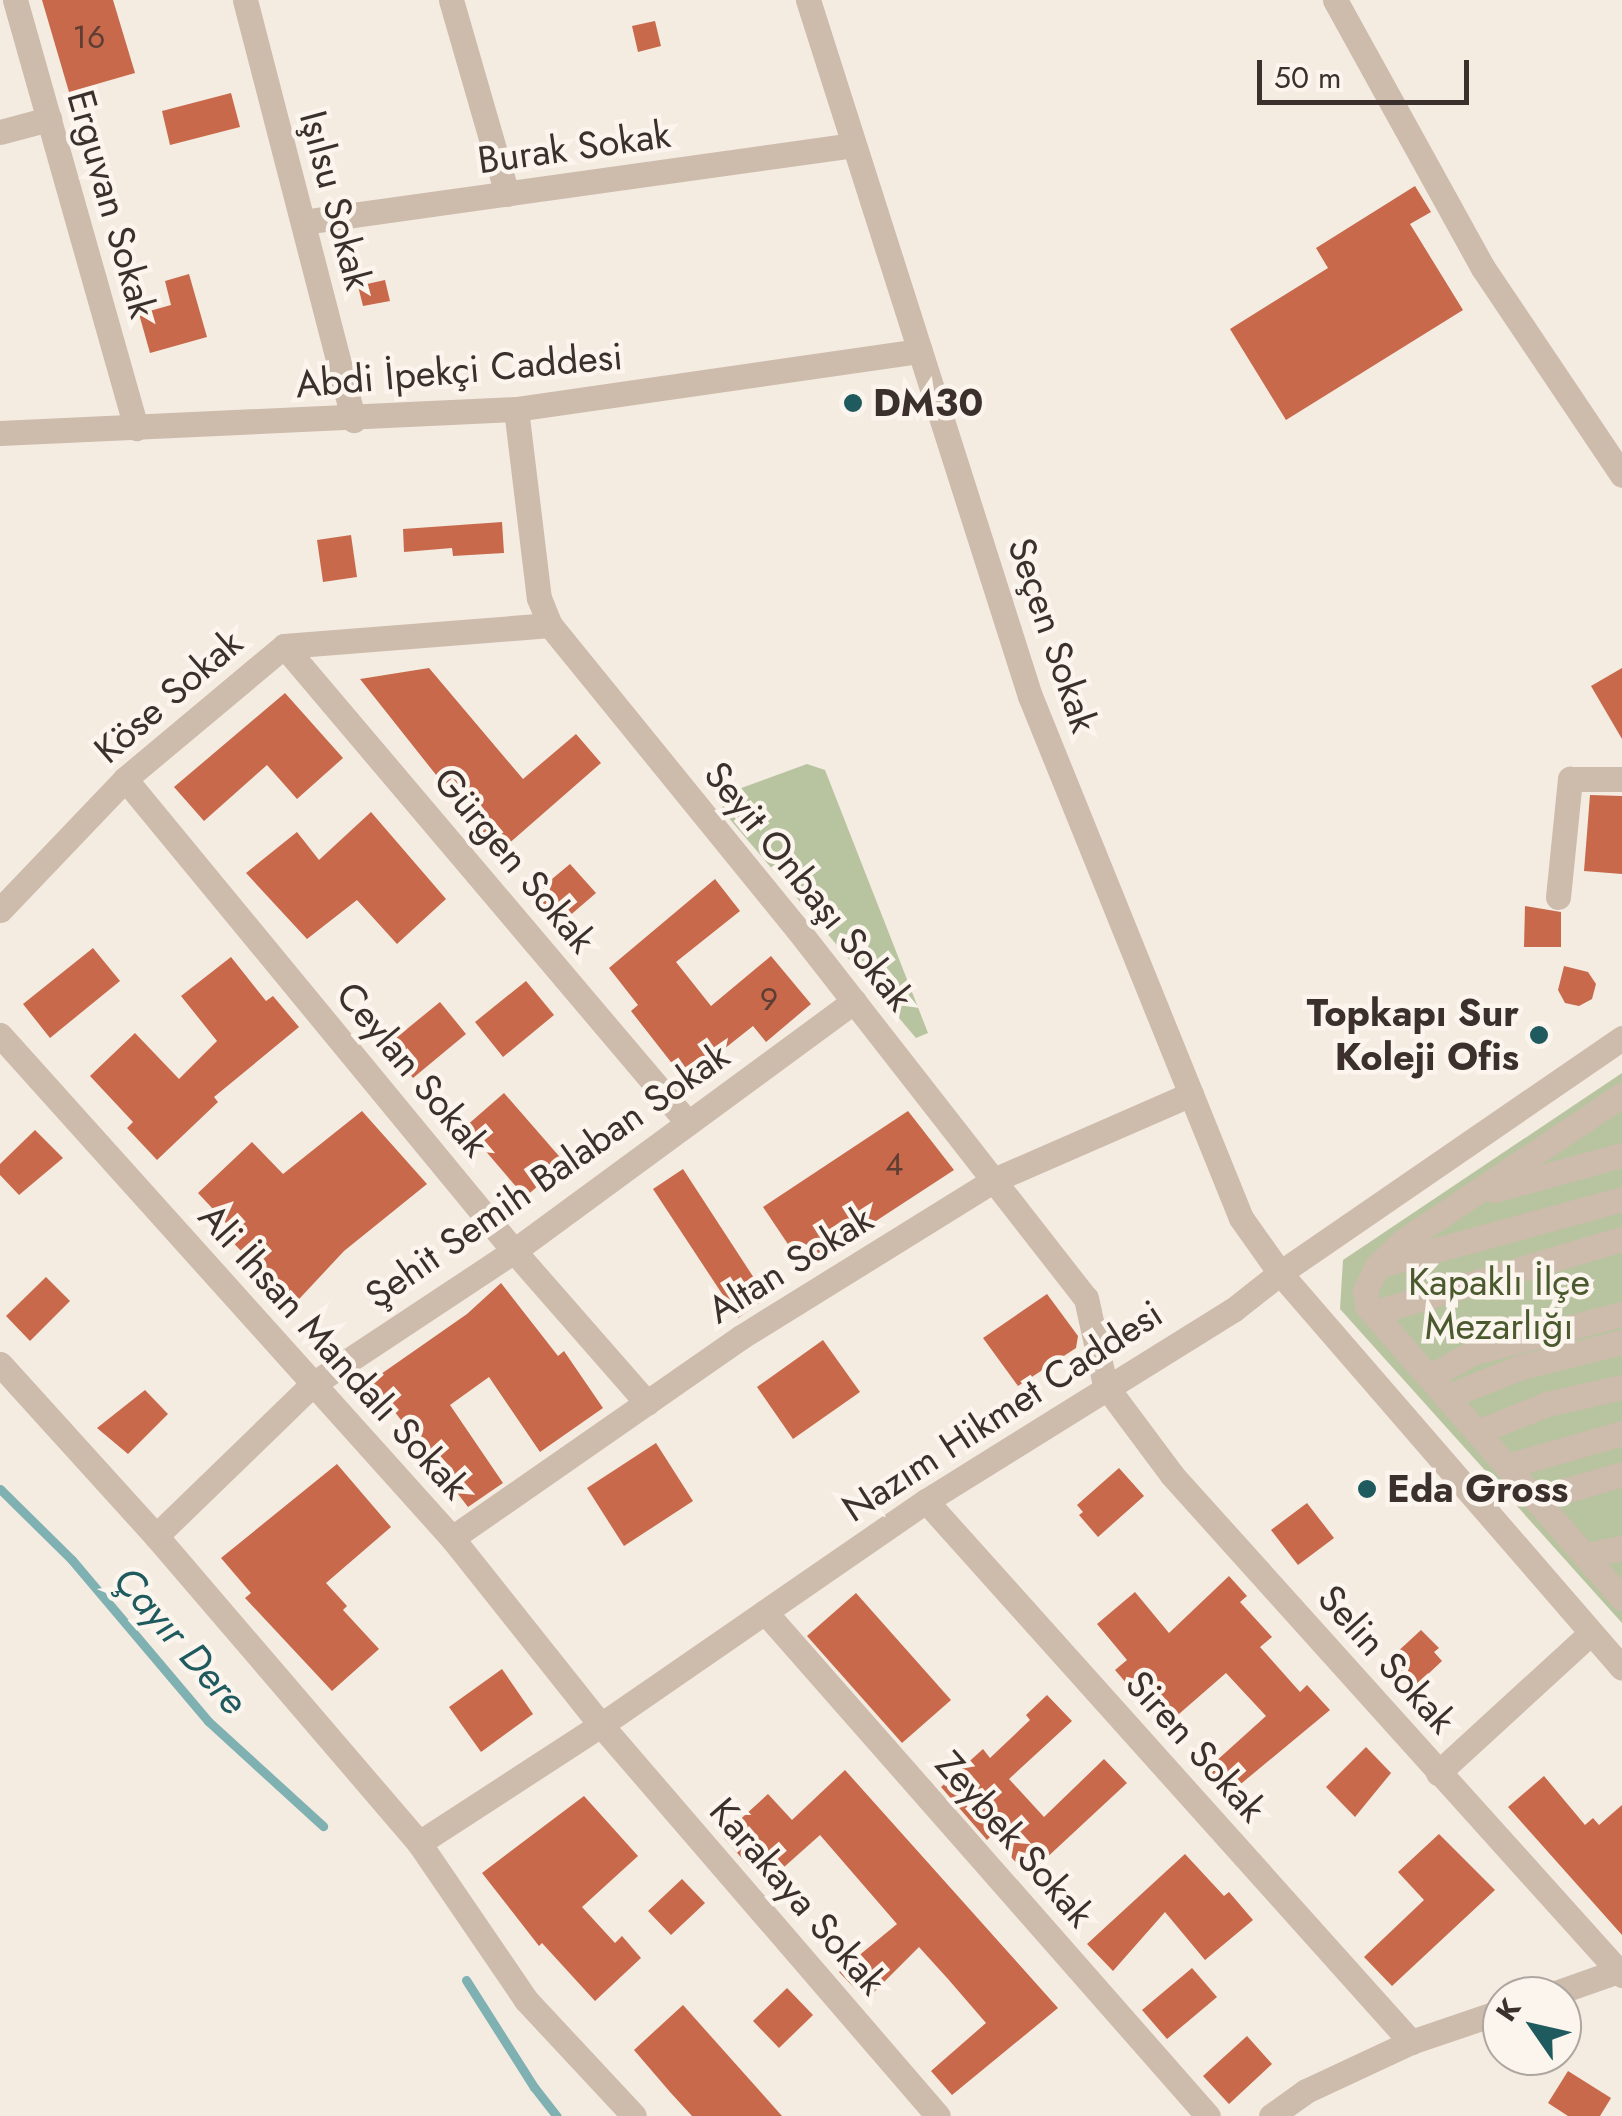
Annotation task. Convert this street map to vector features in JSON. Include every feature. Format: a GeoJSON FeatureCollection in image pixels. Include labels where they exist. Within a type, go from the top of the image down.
{"type":"FeatureCollection","features":[{"type":"Feature","properties":{"kind":"street","name":"Erguvan Sokak"},"geometry":{"type":"LineString","coordinates":[[15,0],[136,428]]}},
{"type":"Feature","properties":{"kind":"street","name":"Işılsu Sokak"},"geometry":{"type":"LineString","coordinates":[[246,0],[354,420]]}},
{"type":"Feature","properties":{"kind":"street","name":"Seçen Sokak"},"geometry":{"type":"LineString","coordinates":[[808,0],[1030,696],[1242,1218],[1280,1272],[1622,1668]]}},
{"type":"Feature","properties":{"kind":"street"},"geometry":{"type":"LineString","coordinates":[[1335,0],[1483,268],[1622,476]]}},
{"type":"Feature","properties":{"kind":"street"},"geometry":{"type":"LineString","coordinates":[[458,2],[507,194]]}},
{"type":"Feature","properties":{"kind":"street"},"geometry":{"type":"LineString","coordinates":[[0,132],[49,119]]}},
{"type":"Feature","properties":{"kind":"street","name":"Burak Sokak"},"geometry":{"type":"LineString","coordinates":[[303,222],[854,145]]}},
{"type":"Feature","properties":{"kind":"street","name":"Abdi İpekçi Caddesi"},"geometry":{"type":"LineString","coordinates":[[0,433],[354,420],[516,409],[920,352]]}},
{"type":"Feature","properties":{"kind":"street","name":"Seyit Onbaşı Sokak"},"geometry":{"type":"LineString","coordinates":[[516,409],[539,598],[550,625],[854,1001],[1086,1298],[1106,1385]]}},
{"type":"Feature","properties":{"kind":"street","name":"Köse Sokak"},"geometry":{"type":"LineString","coordinates":[[0,910],[125,779],[284,646],[550,625]]}},
{"type":"Feature","properties":{"kind":"street","name":"Gürgen Sokak"},"geometry":{"type":"LineString","coordinates":[[284,646],[688,1122]]}},
{"type":"Feature","properties":{"kind":"street"},"geometry":{"type":"LineString","coordinates":[[1558,897],[1570,778],[1622,780]]}},
{"type":"Feature","properties":{"kind":"street","name":"Ceylan Sokak"},"geometry":{"type":"LineString","coordinates":[[125,779],[514,1251],[647,1403]]}},
{"type":"Feature","properties":{"kind":"street","name":"Şehit Semih Balaban Sokak"},"geometry":{"type":"LineString","coordinates":[[156,1536],[313,1384],[514,1251],[854,1001]]}},
{"type":"Feature","properties":{"kind":"street","name":"Ali İhsan Mandalı Sokak"},"geometry":{"type":"LineString","coordinates":[[0,1036],[452,1538],[602,1726]]}},
{"type":"Feature","properties":{"kind":"street","name":"Nazım Hikmet Caddesi"},"geometry":{"type":"LineString","coordinates":[[419,1843],[602,1726],[926,1500],[1106,1385],[1233,1310],[1280,1272],[1622,1038]]}},
{"type":"Feature","properties":{"kind":"street","name":"Altan Sokak"},"geometry":{"type":"LineString","coordinates":[[452,1538],[740,1337],[994,1180],[1191,1094]]}},
{"type":"Feature","properties":{"kind":"street"},"geometry":{"type":"LineString","coordinates":[[1622,1095],[1403,1241],[1377,1266],[1366,1290],[1373,1313],[1622,1598]]}},
{"type":"Feature","properties":{"kind":"street"},"geometry":{"type":"LineString","coordinates":[[1470,1197],[1622,1155]]}},
{"type":"Feature","properties":{"kind":"street"},"geometry":{"type":"LineString","coordinates":[[1377,1266],[1622,1199]]}},
{"type":"Feature","properties":{"kind":"street"},"geometry":{"type":"LineString","coordinates":[[1373,1313],[1622,1239]]}},
{"type":"Feature","properties":{"kind":"street"},"geometry":{"type":"LineString","coordinates":[[1438,1387],[1472,1353],[1622,1314]]}},
{"type":"Feature","properties":{"kind":"street"},"geometry":{"type":"LineString","coordinates":[[1438,1387],[1622,1342]]}},
{"type":"Feature","properties":{"kind":"street"},"geometry":{"type":"LineString","coordinates":[[0,1364],[156,1536],[419,1843],[526,2000],[634,2116]]}},
{"type":"Feature","properties":{"kind":"street","name":"Selin Sokak"},"geometry":{"type":"LineString","coordinates":[[1106,1385],[1172,1476],[1620,1973]]}},
{"type":"Feature","properties":{"kind":"street"},"geometry":{"type":"LineString","coordinates":[[1477,1432],[1547,1404],[1622,1387]]}},
{"type":"Feature","properties":{"kind":"street"},"geometry":{"type":"LineString","coordinates":[[1507,1466],[1622,1433]]}},
{"type":"Feature","properties":{"kind":"street"},"geometry":{"type":"LineString","coordinates":[[1536,1498],[1622,1474]]}},
{"type":"Feature","properties":{"kind":"street","name":"Siren Sokak"},"geometry":{"type":"LineString","coordinates":[[926,1500],[1411,2042]]}},
{"type":"Feature","properties":{"kind":"street"},"geometry":{"type":"LineString","coordinates":[[1585,1556],[1622,1548]]}},
{"type":"Feature","properties":{"kind":"street","name":"Zeybek Sokak"},"geometry":{"type":"LineString","coordinates":[[765,1612],[1208,2116]]}},
{"type":"Feature","properties":{"kind":"street"},"geometry":{"type":"LineString","coordinates":[[1438,1772],[1591,1633]]}},
{"type":"Feature","properties":{"kind":"street","name":"Karakaya Sokak"},"geometry":{"type":"LineString","coordinates":[[602,1726],[938,2116]]}},
{"type":"Feature","properties":{"kind":"street"},"geometry":{"type":"LineString","coordinates":[[1582,1985],[1620,1973]]}},
{"type":"Feature","properties":{"kind":"street"},"geometry":{"type":"LineString","coordinates":[[1271,2116],[1306,2090],[1411,2042],[1482,2018]]}},
{"type":"Feature","properties":{"kind":"green space"},"geometry":{"type":"Polygon","coordinates":[[[807,764],[825,770],[928,1033],[916,1038],[722,810],[725,794],[807,764]]]}},
{"type":"Feature","properties":{"kind":"green space","name":"Kapaklı İlçe Mezarlığı"},"geometry":{"type":"Polygon","coordinates":[[[1622,1073],[1622,1623],[1340,1309],[1343,1260],[1622,1073]]]}},
{"type":"Feature","properties":{"kind":"building"},"geometry":{"type":"Polygon","coordinates":[[[42,0],[113,0],[135,73],[69,92],[42,0]]]}},
{"type":"Feature","properties":{"kind":"building"},"geometry":{"type":"Polygon","coordinates":[[[655,21],[661,46],[638,52],[632,26],[655,21]]]}},
{"type":"Feature","properties":{"kind":"building"},"geometry":{"type":"Polygon","coordinates":[[[231,93],[240,127],[170,145],[162,111],[231,93]]]}},
{"type":"Feature","properties":{"kind":"building"},"geometry":{"type":"Polygon","coordinates":[[[1415,186],[1431,212],[1410,224],[1463,310],[1286,420],[1230,329],[1328,268],[1316,248],[1415,186]]]}},
{"type":"Feature","properties":{"kind":"building"},"geometry":{"type":"Polygon","coordinates":[[[189,274],[207,337],[150,353],[139,314],[171,305],[165,281],[189,274]]]}},
{"type":"Feature","properties":{"kind":"building"},"geometry":{"type":"Polygon","coordinates":[[[385,280],[390,301],[363,306],[358,286],[385,280]]]}},
{"type":"Feature","properties":{"kind":"building"},"geometry":{"type":"Polygon","coordinates":[[[502,522],[504,553],[453,556],[452,548],[404,552],[403,529],[502,522]]]}},
{"type":"Feature","properties":{"kind":"building"},"geometry":{"type":"Polygon","coordinates":[[[351,535],[357,577],[323,582],[317,540],[351,535]]]}},
{"type":"Feature","properties":{"kind":"building"},"geometry":{"type":"Polygon","coordinates":[[[429,668],[523,779],[576,734],[601,763],[498,853],[360,679],[429,668]]]}},
{"type":"Feature","properties":{"kind":"building"},"geometry":{"type":"Polygon","coordinates":[[[1622,668],[1622,739],[1591,686],[1622,668]]]}},
{"type":"Feature","properties":{"kind":"building"},"geometry":{"type":"Polygon","coordinates":[[[285,693],[343,758],[297,799],[267,765],[204,821],[174,787],[285,693]]]}},
{"type":"Feature","properties":{"kind":"building"},"geometry":{"type":"Polygon","coordinates":[[[1590,795],[1622,796],[1622,874],[1584,871],[1590,795]]]}},
{"type":"Feature","properties":{"kind":"building"},"geometry":{"type":"Polygon","coordinates":[[[371,812],[446,899],[397,944],[357,900],[307,939],[246,873],[297,832],[319,860],[371,812]]]}},
{"type":"Feature","properties":{"kind":"building"},"geometry":{"type":"Polygon","coordinates":[[[570,864],[596,893],[560,924],[534,894],[570,864]]]}},
{"type":"Feature","properties":{"kind":"building"},"geometry":{"type":"Polygon","coordinates":[[[715,879],[740,911],[676,962],[711,1006],[771,956],[811,1004],[766,1042],[753,1026],[685,1080],[631,1011],[638,1005],[609,968],[715,879]]]}},
{"type":"Feature","properties":{"kind":"building"},"geometry":{"type":"Polygon","coordinates":[[[1525,906],[1561,912],[1561,947],[1524,947],[1525,906]]]}},
{"type":"Feature","properties":{"kind":"building"},"geometry":{"type":"Polygon","coordinates":[[[93,948],[120,981],[50,1038],[23,1004],[93,948]]]}},
{"type":"Feature","properties":{"kind":"building"},"geometry":{"type":"Polygon","coordinates":[[[231,957],[266,1001],[273,996],[299,1027],[214,1097],[218,1102],[157,1160],[127,1128],[133,1122],[90,1076],[135,1033],[179,1079],[217,1041],[181,996],[231,957]]]}},
{"type":"Feature","properties":{"kind":"building"},"geometry":{"type":"Polygon","coordinates":[[[1564,966],[1588,972],[1596,984],[1592,999],[1579,1006],[1565,1003],[1558,990],[1564,966]]]}},
{"type":"Feature","properties":{"kind":"building"},"geometry":{"type":"Polygon","coordinates":[[[526,981],[554,1015],[503,1057],[475,1022],[526,981]]]}},
{"type":"Feature","properties":{"kind":"building"},"geometry":{"type":"Polygon","coordinates":[[[440,1002],[466,1034],[413,1078],[386,1046],[440,1002]]]}},
{"type":"Feature","properties":{"kind":"building"},"geometry":{"type":"Polygon","coordinates":[[[504,1093],[565,1163],[525,1197],[465,1127],[504,1093]]]}},
{"type":"Feature","properties":{"kind":"building"},"geometry":{"type":"Polygon","coordinates":[[[362,1111],[427,1184],[344,1251],[287,1312],[258,1283],[265,1276],[221,1230],[227,1224],[198,1193],[252,1142],[283,1174],[362,1111]]]}},
{"type":"Feature","properties":{"kind":"building"},"geometry":{"type":"Polygon","coordinates":[[[908,1111],[954,1170],[804,1268],[763,1207],[908,1111]]]}},
{"type":"Feature","properties":{"kind":"building"},"geometry":{"type":"Polygon","coordinates":[[[35,1130],[63,1158],[19,1195],[0,1175],[0,1164],[35,1130]]]}},
{"type":"Feature","properties":{"kind":"building"},"geometry":{"type":"Polygon","coordinates":[[[683,1169],[767,1298],[738,1318],[653,1189],[683,1169]]]}},
{"type":"Feature","properties":{"kind":"building"},"geometry":{"type":"Polygon","coordinates":[[[46,1277],[70,1301],[30,1341],[6,1316],[46,1277]]]}},
{"type":"Feature","properties":{"kind":"building"},"geometry":{"type":"Polygon","coordinates":[[[501,1283],[558,1356],[564,1351],[603,1408],[540,1452],[489,1377],[450,1405],[503,1483],[468,1507],[371,1381],[467,1314],[501,1283]]]}},
{"type":"Feature","properties":{"kind":"building"},"geometry":{"type":"Polygon","coordinates":[[[1047,1294],[1078,1336],[1076,1348],[1018,1386],[983,1338],[1047,1294]]]}},
{"type":"Feature","properties":{"kind":"building"},"geometry":{"type":"Polygon","coordinates":[[[823,1340],[860,1392],[793,1439],[757,1387],[823,1340]]]}},
{"type":"Feature","properties":{"kind":"building"},"geometry":{"type":"Polygon","coordinates":[[[145,1390],[168,1414],[128,1454],[97,1428],[145,1390]]]}},
{"type":"Feature","properties":{"kind":"building"},"geometry":{"type":"Polygon","coordinates":[[[656,1443],[693,1501],[624,1546],[587,1488],[656,1443]]]}},
{"type":"Feature","properties":{"kind":"building"},"geometry":{"type":"Polygon","coordinates":[[[337,1464],[391,1527],[326,1583],[347,1606],[343,1610],[379,1649],[332,1691],[245,1598],[251,1593],[221,1558],[337,1464]]]}},
{"type":"Feature","properties":{"kind":"building"},"geometry":{"type":"Polygon","coordinates":[[[1119,1468],[1144,1496],[1098,1537],[1079,1515],[1083,1512],[1077,1505],[1119,1468]]]}},
{"type":"Feature","properties":{"kind":"building"},"geometry":{"type":"Polygon","coordinates":[[[1307,1503],[1334,1538],[1298,1565],[1271,1530],[1307,1503]]]}},
{"type":"Feature","properties":{"kind":"building"},"geometry":{"type":"Polygon","coordinates":[[[1229,1576],[1247,1596],[1240,1602],[1272,1637],[1260,1647],[1300,1692],[1307,1685],[1330,1710],[1225,1797],[1204,1772],[1266,1716],[1226,1673],[1164,1727],[1115,1670],[1127,1660],[1097,1624],[1135,1592],[1169,1633],[1229,1576]]]}},
{"type":"Feature","properties":{"kind":"building"},"geometry":{"type":"Polygon","coordinates":[[[856,1593],[951,1700],[902,1743],[807,1636],[856,1593]]]}},
{"type":"Feature","properties":{"kind":"building"},"geometry":{"type":"Polygon","coordinates":[[[1421,1630],[1439,1648],[1434,1652],[1442,1661],[1411,1690],[1403,1681],[1398,1685],[1381,1667],[1421,1630]]]}},
{"type":"Feature","properties":{"kind":"building"},"geometry":{"type":"Polygon","coordinates":[[[502,1669],[533,1714],[481,1752],[449,1707],[502,1669]]]}},
{"type":"Feature","properties":{"kind":"building"},"geometry":{"type":"Polygon","coordinates":[[[1047,1695],[1072,1721],[1009,1779],[1044,1817],[1104,1759],[1127,1783],[1028,1875],[991,1836],[987,1840],[941,1787],[983,1749],[990,1758],[1030,1720],[1026,1715],[1047,1695]]]}},
{"type":"Feature","properties":{"kind":"building"},"geometry":{"type":"Polygon","coordinates":[[[1366,1747],[1391,1773],[1355,1817],[1326,1787],[1366,1747]]]}},
{"type":"Feature","properties":{"kind":"building"},"geometry":{"type":"Polygon","coordinates":[[[845,1770],[1058,2008],[952,2095],[931,2071],[986,2023],[948,1979],[919,1947],[866,2000],[839,1972],[897,1924],[820,1835],[765,1884],[722,1836],[768,1794],[792,1820],[845,1770]]]}},
{"type":"Feature","properties":{"kind":"building"},"geometry":{"type":"Polygon","coordinates":[[[1544,1776],[1585,1825],[1593,1818],[1599,1825],[1622,1805],[1622,1935],[1508,1807],[1544,1776]]]}},
{"type":"Feature","properties":{"kind":"building"},"geometry":{"type":"Polygon","coordinates":[[[584,1796],[638,1856],[582,1907],[615,1943],[622,1936],[641,1958],[595,2001],[542,1943],[539,1946],[482,1873],[584,1796]]]}},
{"type":"Feature","properties":{"kind":"building"},"geometry":{"type":"Polygon","coordinates":[[[1439,1834],[1495,1890],[1392,1986],[1364,1957],[1424,1900],[1398,1872],[1439,1834]]]}},
{"type":"Feature","properties":{"kind":"building"},"geometry":{"type":"Polygon","coordinates":[[[1185,1854],[1224,1896],[1229,1892],[1253,1920],[1205,1960],[1165,1912],[1113,1971],[1087,1944],[1185,1854]]]}},
{"type":"Feature","properties":{"kind":"building"},"geometry":{"type":"Polygon","coordinates":[[[682,1879],[705,1903],[671,1935],[648,1911],[682,1879]]]}},
{"type":"Feature","properties":{"kind":"building"},"geometry":{"type":"Polygon","coordinates":[[[1192,1968],[1217,1997],[1167,2039],[1142,2010],[1192,1968]]]}},
{"type":"Feature","properties":{"kind":"building"},"geometry":{"type":"Polygon","coordinates":[[[787,1988],[813,2015],[779,2048],[753,2021],[787,1988]]]}},
{"type":"Feature","properties":{"kind":"building"},"geometry":{"type":"Polygon","coordinates":[[[683,2005],[782,2116],[692,2116],[670,2092],[634,2050],[683,2005]]]}},
{"type":"Feature","properties":{"kind":"building"},"geometry":{"type":"Polygon","coordinates":[[[1247,2036],[1272,2064],[1229,2104],[1203,2076],[1247,2036]]]}},
{"type":"Feature","properties":{"kind":"building"},"geometry":{"type":"Polygon","coordinates":[[[1565,2076],[1576,2076],[1611,2098],[1600,2116],[1568,2116],[1548,2103],[1565,2076]]]}},
{"type":"Feature","properties":{"kind":"waterway","name":"Çayır Dere"},"geometry":{"type":"LineString","coordinates":[[0,1489],[72,1560],[208,1721],[323,1826]]}},
{"type":"Feature","properties":{"kind":"waterway","name":"Çayır Dere"},"geometry":{"type":"LineString","coordinates":[[466,1980],[557,2116]]}},
{"type":"Feature","properties":{"kind":"place","name":"DM30"},"geometry":{"type":"Point","coordinates":[853,403]}},
{"type":"Feature","properties":{"kind":"place","name":"Topkapı Sur Koleji Ofis"},"geometry":{"type":"Point","coordinates":[1539,1035]}},
{"type":"Feature","properties":{"kind":"place","name":"Eda Gross"},"geometry":{"type":"Point","coordinates":[1367,1489]}}]}
